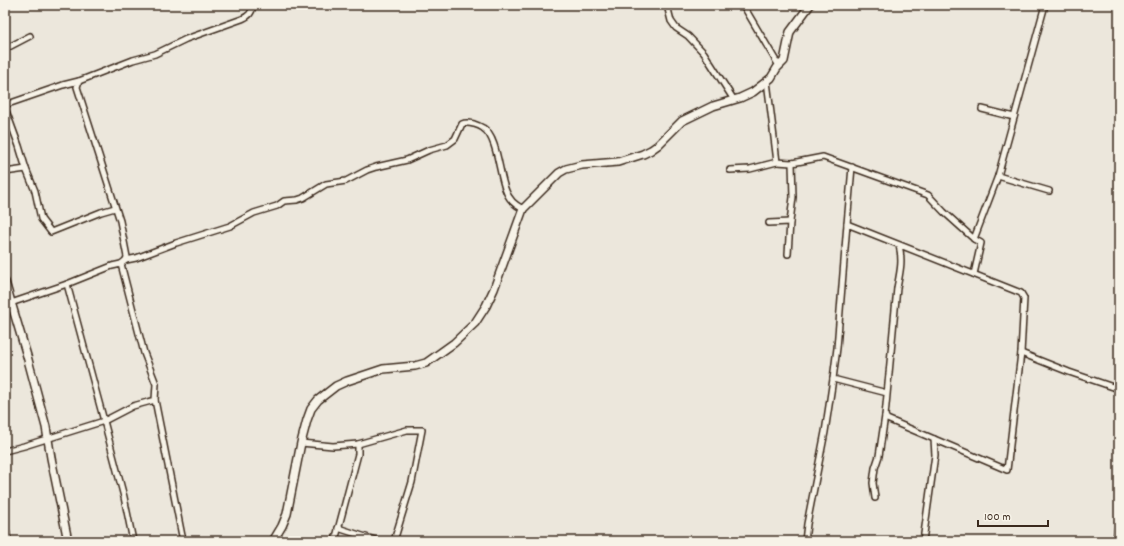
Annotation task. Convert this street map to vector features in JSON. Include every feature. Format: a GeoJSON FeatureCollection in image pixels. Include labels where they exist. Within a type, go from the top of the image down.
{"type":"FeatureCollection","features":[{"type":"Feature","properties":{"kind":"street"},"geometry":{"type":"LineString","coordinates":[[5,104],[79,81],[127,62],[155,54],[186,40],[248,16],[252,11],[253,5]]}},
{"type":"Feature","properties":{"kind":"street"},"geometry":{"type":"LineString","coordinates":[[667,5],[676,28],[688,36],[704,53],[734,100]]}},
{"type":"Feature","properties":{"kind":"street"},"geometry":{"type":"LineString","coordinates":[[743,5],[779,66]]}},
{"type":"Feature","properties":{"kind":"street"},"geometry":{"type":"LineString","coordinates":[[273,541],[287,514],[307,420],[311,409],[318,400],[336,386],[347,381],[383,369],[415,366],[426,363],[443,352],[475,323],[486,306],[494,289],[523,209],[559,173],[582,165],[618,162],[643,154],[651,150],[682,121],[713,106],[734,100],[753,92],[771,78],[784,61],[790,32],[810,5]]}},
{"type":"Feature","properties":{"kind":"street"},"geometry":{"type":"LineString","coordinates":[[974,239],[998,176],[1045,5]]}},
{"type":"Feature","properties":{"kind":"street"},"geometry":{"type":"LineString","coordinates":[[5,49],[30,36]]}},
{"type":"Feature","properties":{"kind":"street"},"geometry":{"type":"LineString","coordinates":[[79,81],[77,87],[120,221],[127,257],[124,262],[144,353],[156,384],[155,400],[183,541]]}},
{"type":"Feature","properties":{"kind":"street"},"geometry":{"type":"LineString","coordinates":[[767,81],[777,162]]}},
{"type":"Feature","properties":{"kind":"street"},"geometry":{"type":"LineString","coordinates":[[5,108],[35,191],[41,219],[51,232],[115,208]]}},
{"type":"Feature","properties":{"kind":"street"},"geometry":{"type":"LineString","coordinates":[[982,109],[1014,117]]}},
{"type":"Feature","properties":{"kind":"street"},"geometry":{"type":"LineString","coordinates":[[8,304],[67,284],[176,243],[230,226],[254,213],[277,206],[284,201],[303,198],[326,184],[346,181],[367,170],[407,160],[428,150],[447,145],[455,139],[462,124],[466,123],[483,128],[489,135],[496,150],[506,191],[515,205],[523,209]]}},
{"type":"Feature","properties":{"kind":"street"},"geometry":{"type":"LineString","coordinates":[[730,170],[750,169],[777,162],[792,163],[823,157],[928,195],[944,212],[974,239],[981,243],[974,274]]}},
{"type":"Feature","properties":{"kind":"street"},"geometry":{"type":"LineString","coordinates":[[788,254],[793,196],[792,163]]}},
{"type":"Feature","properties":{"kind":"street"},"geometry":{"type":"LineString","coordinates":[[806,541],[807,524],[825,432],[837,348],[846,224],[852,168]]}},
{"type":"Feature","properties":{"kind":"street"},"geometry":{"type":"LineString","coordinates":[[5,172],[26,169]]}},
{"type":"Feature","properties":{"kind":"street"},"geometry":{"type":"LineString","coordinates":[[998,176],[1049,191]]}},
{"type":"Feature","properties":{"kind":"street"},"geometry":{"type":"LineString","coordinates":[[769,223],[790,222]]}},
{"type":"Feature","properties":{"kind":"street"},"geometry":{"type":"LineString","coordinates":[[846,224],[1020,293],[1024,298],[1021,353],[1007,470],[887,419],[885,416]]}},
{"type":"Feature","properties":{"kind":"street"},"geometry":{"type":"LineString","coordinates":[[875,498],[873,482],[879,456],[885,416],[897,288],[901,270],[899,245]]}},
{"type":"Feature","properties":{"kind":"street"},"geometry":{"type":"LineString","coordinates":[[5,282],[8,304],[39,398],[68,541]]}},
{"type":"Feature","properties":{"kind":"street"},"geometry":{"type":"LineString","coordinates":[[67,284],[124,497],[133,541]]}},
{"type":"Feature","properties":{"kind":"street"},"geometry":{"type":"LineString","coordinates":[[1021,353],[1119,389]]}},
{"type":"Feature","properties":{"kind":"street"},"geometry":{"type":"LineString","coordinates":[[833,379],[887,392]]}},
{"type":"Feature","properties":{"kind":"street"},"geometry":{"type":"LineString","coordinates":[[5,451],[104,421],[133,406],[155,400]]}},
{"type":"Feature","properties":{"kind":"street"},"geometry":{"type":"LineString","coordinates":[[301,443],[333,446],[358,444],[407,430],[422,430],[412,482],[394,541]]}},
{"type":"Feature","properties":{"kind":"street"},"geometry":{"type":"LineString","coordinates":[[923,541],[935,455],[934,439]]}},
{"type":"Feature","properties":{"kind":"street"},"geometry":{"type":"LineString","coordinates":[[335,541],[358,454],[358,444]]}},
{"type":"Feature","properties":{"kind":"street"},"geometry":{"type":"LineString","coordinates":[[1116,541],[1119,519]]}},
{"type":"Feature","properties":{"kind":"street"},"geometry":{"type":"LineString","coordinates":[[5,524],[8,541]]}},
{"type":"Feature","properties":{"kind":"street"},"geometry":{"type":"LineString","coordinates":[[338,528],[378,541]]}}]}
